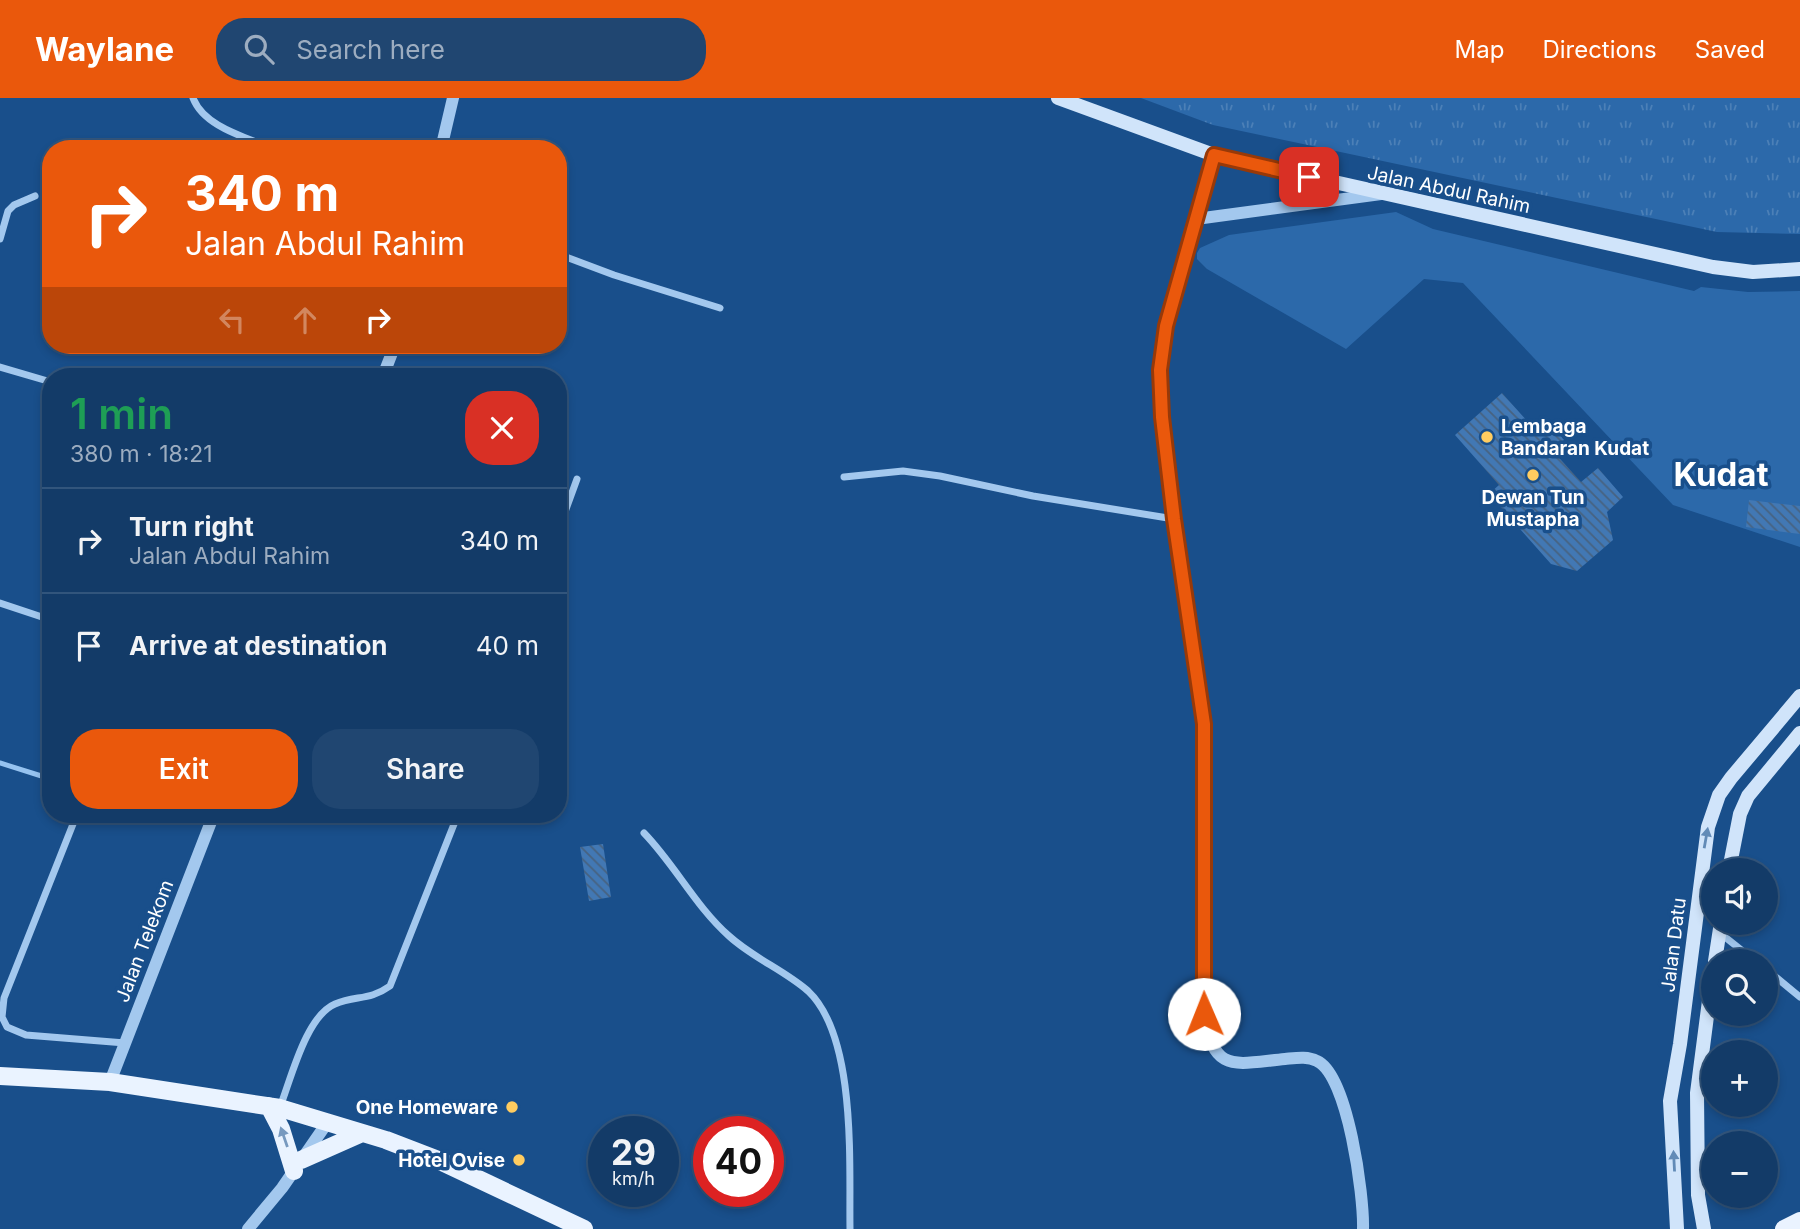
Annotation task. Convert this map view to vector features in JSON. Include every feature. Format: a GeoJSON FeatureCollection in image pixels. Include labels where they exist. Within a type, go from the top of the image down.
{"type":"FeatureCollection","features":[{"type":"Feature","properties":{"kind":"main road","name":"Jalan Abdul Rahim"},"geometry":{"type":"LineString","coordinates":[[1058,98],[1214,155],[1381,194],[1713,267],[1753,272],[1800,269]]}},
{"type":"Feature","properties":{"kind":"main road","name":"Jalan Datu"},"geometry":{"type":"LineString","coordinates":[[1677,1229],[1670,1101],[1685,1011],[1702,862],[1713,809],[1731,778],[1800,696]]}},
{"type":"Feature","properties":{"kind":"main road"},"geometry":{"type":"LineString","coordinates":[[1731,858],[1740,814],[1748,796],[1800,733]]}},
{"type":"Feature","properties":{"kind":"main road"},"geometry":{"type":"LineString","coordinates":[[1685,1011],[1701,1013]]}},
{"type":"Feature","properties":{"kind":"main road"},"geometry":{"type":"LineString","coordinates":[[1704,1229],[1698,1195],[1697,1093],[1705,1026]]}},
{"type":"Feature","properties":{"kind":"main road"},"geometry":{"type":"LineString","coordinates":[[0,1076],[110,1082],[275,1107],[362,1133],[438,1160],[584,1229]]}},
{"type":"Feature","properties":{"kind":"main road"},"geometry":{"type":"LineString","coordinates":[[275,1107],[281,1129],[298,1165],[362,1133]]}},
{"type":"Feature","properties":{"kind":"main road"},"geometry":{"type":"LineString","coordinates":[[1784,1229],[1800,1221]]}},
{"type":"Feature","properties":{"kind":"street"},"geometry":{"type":"LineString","coordinates":[[193,98],[197,108],[214,122],[253,140]]}},
{"type":"Feature","properties":{"kind":"street"},"geometry":{"type":"LineString","coordinates":[[443,140],[453,98]]}},
{"type":"Feature","properties":{"kind":"street"},"geometry":{"type":"LineString","coordinates":[[1214,155],[1166,326],[1160,370],[1161,406],[1174,519],[1204,724],[1204,1014],[1210,1043],[1218,1056],[1226,1061],[1241,1063],[1305,1058],[1325,1066],[1331,1073],[1341,1100],[1357,1163],[1362,1192],[1363,1229]]}},
{"type":"Feature","properties":{"kind":"street"},"geometry":{"type":"LineString","coordinates":[[1196,219],[1381,194]]}},
{"type":"Feature","properties":{"kind":"street"},"geometry":{"type":"LineString","coordinates":[[0,239],[8,211],[14,205],[35,196]]}},
{"type":"Feature","properties":{"kind":"street"},"geometry":{"type":"LineString","coordinates":[[567,257],[720,308]]}},
{"type":"Feature","properties":{"kind":"street"},"geometry":{"type":"LineString","coordinates":[[0,367],[42,379]]}},
{"type":"Feature","properties":{"kind":"street"},"geometry":{"type":"LineString","coordinates":[[844,477],[903,471],[1174,519]]}},
{"type":"Feature","properties":{"kind":"street"},"geometry":{"type":"LineString","coordinates":[[567,506],[577,479]]}},
{"type":"Feature","properties":{"kind":"street"},"geometry":{"type":"LineString","coordinates":[[0,603],[42,617]]}},
{"type":"Feature","properties":{"kind":"street"},"geometry":{"type":"LineString","coordinates":[[73,823],[5,998],[2,1017],[7,1027],[26,1035],[125,1042]]}},
{"type":"Feature","properties":{"kind":"street","name":"Jalan Telekom"},"geometry":{"type":"LineString","coordinates":[[110,1082],[210,823]]}},
{"type":"Feature","properties":{"kind":"street"},"geometry":{"type":"LineString","coordinates":[[275,1107],[310,1030],[323,1011],[343,1001],[373,997],[390,986],[454,823]]}},
{"type":"Feature","properties":{"kind":"street"},"geometry":{"type":"LineString","coordinates":[[644,833],[720,928],[742,947],[810,993],[824,1014],[843,1066],[849,1113],[850,1229]]}},
{"type":"Feature","properties":{"kind":"street"},"geometry":{"type":"LineString","coordinates":[[1728,935],[1743,949]]}},
{"type":"Feature","properties":{"kind":"street"},"geometry":{"type":"LineString","coordinates":[[1778,979],[1800,997]]}},
{"type":"Feature","properties":{"kind":"street"},"geometry":{"type":"LineString","coordinates":[[248,1229],[327,1123]]}},
{"type":"Feature","properties":{"kind":"green space"},"geometry":{"type":"Polygon","coordinates":[[[1141,98],[1800,98],[1800,234],[1717,232],[1213,125],[1141,98]]]}},
{"type":"Feature","properties":{"kind":"green space"},"geometry":{"type":"Polygon","coordinates":[[[1396,212],[1433,229],[1694,291],[1701,287],[1748,292],[1800,291],[1800,547],[1673,505],[1463,283],[1424,279],[1346,349],[1207,269],[1197,259],[1200,248],[1229,235],[1396,212]]]}},
{"type":"Feature","properties":{"kind":"building","name":"Dewan Tun Mustapha"},"geometry":{"type":"Polygon","coordinates":[[[1502,393],[1536,431],[1548,420],[1564,440],[1552,450],[1581,482],[1598,468],[1623,497],[1607,512],[1613,540],[1577,571],[1551,564],[1489,494],[1499,485],[1455,435],[1502,393]]]}},
{"type":"Feature","properties":{"kind":"building"},"geometry":{"type":"Polygon","coordinates":[[[1749,500],[1800,506],[1800,534],[1746,527],[1749,500]]]}},
{"type":"Feature","properties":{"kind":"building"},"geometry":{"type":"Polygon","coordinates":[[[603,844],[611,897],[589,901],[580,847],[603,844]]]}},
{"type":"Feature","properties":{"kind":"waterway"},"geometry":{"type":"LineString","coordinates":[[0,763],[42,776]]}},
{"type":"Feature","properties":{"kind":"place","name":"Lembaga Bandaran Kudat"},"geometry":{"type":"Point","coordinates":[1487,437]}},
{"type":"Feature","properties":{"kind":"place","name":"Dewan Tun Mustapha"},"geometry":{"type":"Point","coordinates":[1533,475]}},
{"type":"Feature","properties":{"kind":"place","name":"One Homeware"},"geometry":{"type":"Point","coordinates":[512,1107]}},
{"type":"Feature","properties":{"kind":"place","name":"Hotel Ovise"},"geometry":{"type":"Point","coordinates":[519,1160]}},
{"type":"Feature","properties":{"kind":"district","name":"Kudat"},"geometry":{"type":"Point","coordinates":[1721,474]}},
{"type":"Feature","properties":{"kind":"route"},"geometry":{"type":"LineString","coordinates":[[1204,1014],[1204,724],[1174,519],[1160,396],[1161,350],[1214,155],[1309,177]]}}]}
